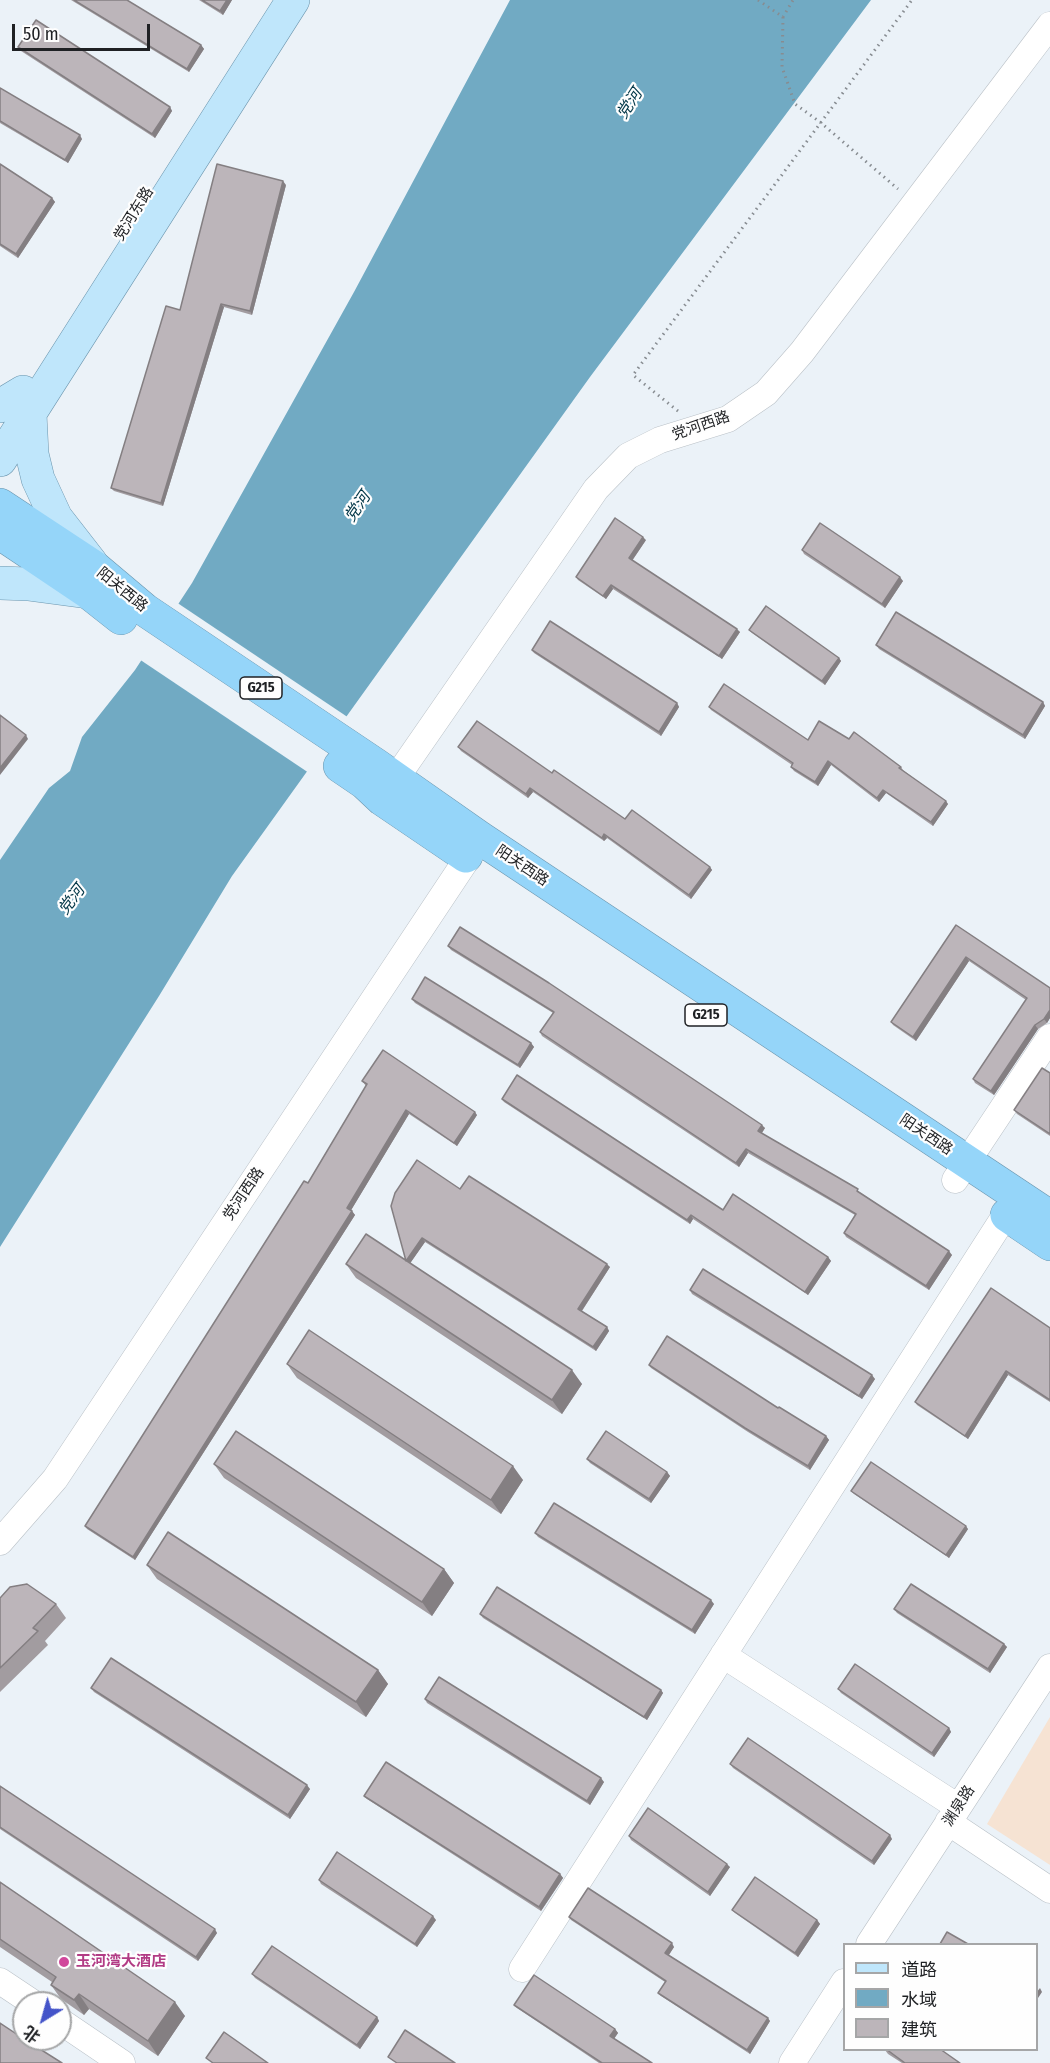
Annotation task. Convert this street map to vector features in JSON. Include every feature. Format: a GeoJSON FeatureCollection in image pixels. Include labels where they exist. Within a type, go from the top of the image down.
{"type":"FeatureCollection","features":[{"type":"Feature","properties":{"kind":"highway","name":"阳关西路"},"geometry":{"type":"LineString","coordinates":[[0,505],[139,619],[474,848],[961,1171],[1050,1217]]}},
{"type":"Feature","properties":{"kind":"highway","name":"阳关西路"},"geometry":{"type":"LineString","coordinates":[[0,533],[91,580]]}},
{"type":"Feature","properties":{"kind":"highway","name":"阳关西路"},"geometry":{"type":"LineString","coordinates":[[961,1171],[1006,1214],[1050,1244]]}},
{"type":"Feature","properties":{"kind":"main road","name":"党河东路"},"geometry":{"type":"LineString","coordinates":[[0,428],[268,0]]}},
{"type":"Feature","properties":{"kind":"main road"},"geometry":{"type":"LineString","coordinates":[[0,583],[28,584],[91,580],[56,518],[38,479],[17,404],[293,0]]}},
{"type":"Feature","properties":{"kind":"main road","name":"党河东路"},"geometry":{"type":"LineString","coordinates":[[0,460],[17,404]]}},
{"type":"Feature","properties":{"kind":"street","name":"党河西路"},"geometry":{"type":"LineString","coordinates":[[379,781],[596,489],[628,456],[660,440],[728,419],[766,393],[802,352],[1050,25]]}},
{"type":"Feature","properties":{"kind":"street","name":"党河西路"},"geometry":{"type":"LineString","coordinates":[[0,1542],[54,1479],[474,848]]}},
{"type":"Feature","properties":{"kind":"street"},"geometry":{"type":"LineString","coordinates":[[961,1171],[1050,1036]]}},
{"type":"Feature","properties":{"kind":"street"},"geometry":{"type":"LineString","coordinates":[[522,1969],[1006,1214]]}},
{"type":"Feature","properties":{"kind":"street"},"geometry":{"type":"LineString","coordinates":[[723,1655],[953,1815],[1050,1890]]}},
{"type":"Feature","properties":{"kind":"street","name":"渊泉路"},"geometry":{"type":"LineString","coordinates":[[869,1943],[1050,1667]]}},
{"type":"Feature","properties":{"kind":"street"},"geometry":{"type":"LineString","coordinates":[[0,1981],[15,1991]]}},
{"type":"Feature","properties":{"kind":"street"},"geometry":{"type":"LineString","coordinates":[[792,2063],[843,1984]]}},
{"type":"Feature","properties":{"kind":"street"},"geometry":{"type":"LineString","coordinates":[[72,2029],[122,2063]]}},
{"type":"Feature","properties":{"kind":"path"},"geometry":{"type":"LineString","coordinates":[[758,0],[783,17]]}},
{"type":"Feature","properties":{"kind":"path"},"geometry":{"type":"LineString","coordinates":[[793,0],[783,17],[782,68],[795,104],[820,122],[914,203]]}},
{"type":"Feature","properties":{"kind":"path"},"geometry":{"type":"LineString","coordinates":[[700,428],[633,375],[912,0]]}},
{"type":"Feature","properties":{"kind":"shaded area"},"geometry":{"type":"Polygon","coordinates":[[[1050,1717],[1050,1865],[987,1824],[1050,1717]]]}},
{"type":"Feature","properties":{"kind":"water","name":"党河"},"geometry":{"type":"Polygon","coordinates":[[[510,0],[871,0],[590,377],[232,876],[0,1247],[0,860],[49,788],[70,771],[82,737],[135,670],[192,583],[354,292],[510,0]]]}},
{"type":"Feature","properties":{"kind":"pier"},"geometry":{"type":"Polygon","coordinates":[[[176,602],[349,718],[309,773],[139,659],[176,602]]]}},
{"type":"Feature","properties":{"kind":"building"},"geometry":{"type":"Polygon","coordinates":[[[74,0],[127,0],[201,45],[187,69],[74,0]]]}},
{"type":"Feature","properties":{"kind":"building"},"geometry":{"type":"Polygon","coordinates":[[[202,0],[227,0],[220,11],[202,0]]]}},
{"type":"Feature","properties":{"kind":"building"},"geometry":{"type":"Polygon","coordinates":[[[36,20],[170,107],[152,134],[18,47],[36,20]]]}},
{"type":"Feature","properties":{"kind":"building"},"geometry":{"type":"Polygon","coordinates":[[[0,88],[80,135],[65,160],[0,121],[0,88]]]}},
{"type":"Feature","properties":{"kind":"building"},"geometry":{"type":"Polygon","coordinates":[[[0,164],[52,198],[16,254],[0,244],[0,164]]]}},
{"type":"Feature","properties":{"kind":"building"},"geometry":{"type":"Polygon","coordinates":[[[217,164],[283,181],[250,311],[221,304],[161,503],[111,488],[166,306],[180,310],[217,164]]]}},
{"type":"Feature","properties":{"kind":"building"},"geometry":{"type":"Polygon","coordinates":[[[615,518],[643,537],[629,558],[737,629],[719,656],[611,585],[603,596],[576,577],[615,518]]]}},
{"type":"Feature","properties":{"kind":"building"},"geometry":{"type":"Polygon","coordinates":[[[820,523],[900,577],[882,604],[802,550],[820,523]]]}},
{"type":"Feature","properties":{"kind":"building"},"geometry":{"type":"Polygon","coordinates":[[[766,606],[839,658],[822,681],[749,630],[766,606]]]}},
{"type":"Feature","properties":{"kind":"building"},"geometry":{"type":"Polygon","coordinates":[[[896,612],[1043,702],[1023,735],[876,645],[896,612]]]}},
{"type":"Feature","properties":{"kind":"building"},"geometry":{"type":"Polygon","coordinates":[[[550,621],[677,703],[659,732],[532,650],[550,621]]]}},
{"type":"Feature","properties":{"kind":"building"},"geometry":{"type":"Polygon","coordinates":[[[724,684],[808,740],[819,721],[849,739],[854,732],[901,767],[899,768],[946,801],[931,822],[883,790],[877,798],[828,761],[815,782],[791,767],[793,763],[709,707],[724,684]]]}},
{"type":"Feature","properties":{"kind":"building"},"geometry":{"type":"Polygon","coordinates":[[[0,715],[26,735],[0,768],[0,715]]]}},
{"type":"Feature","properties":{"kind":"building"},"geometry":{"type":"Polygon","coordinates":[[[477,721],[552,773],[554,770],[625,819],[632,810],[710,867],[689,895],[604,834],[602,838],[530,788],[526,794],[458,747],[477,721]]]}},
{"type":"Feature","properties":{"kind":"building"},"geometry":{"type":"Polygon","coordinates":[[[956,925],[1050,988],[1050,1010],[1044,1019],[1035,1025],[991,1091],[973,1079],[1027,998],[966,957],[913,1037],[891,1022],[956,925]]]}},
{"type":"Feature","properties":{"kind":"building"},"geometry":{"type":"Polygon","coordinates":[[[460,927],[549,983],[762,1125],[758,1131],[858,1189],[857,1191],[949,1251],[926,1286],[844,1233],[856,1214],[746,1149],[736,1163],[540,1032],[554,1012],[448,946],[460,927]]]}},
{"type":"Feature","properties":{"kind":"building"},"geometry":{"type":"Polygon","coordinates":[[[425,977],[531,1043],[518,1065],[412,999],[425,977]]]}},
{"type":"Feature","properties":{"kind":"building"},"geometry":{"type":"Polygon","coordinates":[[[383,1050],[475,1112],[454,1143],[406,1110],[347,1208],[352,1211],[133,1557],[85,1526],[304,1181],[308,1183],[367,1084],[362,1081],[383,1050]]]}},
{"type":"Feature","properties":{"kind":"building"},"geometry":{"type":"Polygon","coordinates":[[[1042,1068],[1050,1073],[1050,1134],[1014,1110],[1042,1068]]]}},
{"type":"Feature","properties":{"kind":"building"},"geometry":{"type":"Polygon","coordinates":[[[517,1075],[723,1210],[733,1194],[828,1257],[805,1292],[691,1215],[687,1220],[502,1099],[517,1075]]]}},
{"type":"Feature","properties":{"kind":"building"},"geometry":{"type":"Polygon","coordinates":[[[417,1160],[460,1189],[469,1176],[607,1264],[578,1309],[607,1327],[593,1347],[422,1238],[406,1261],[391,1206],[395,1193],[417,1160]]]}},
{"type":"Feature","properties":{"kind":"building"},"geometry":{"type":"Polygon","coordinates":[[[366,1234],[572,1370],[552,1400],[346,1264],[366,1234]]]}},
{"type":"Feature","properties":{"kind":"building"},"geometry":{"type":"Polygon","coordinates":[[[703,1269],[872,1375],[859,1396],[690,1290],[703,1269]]]}},
{"type":"Feature","properties":{"kind":"building"},"geometry":{"type":"Polygon","coordinates":[[[991,1288],[1050,1328],[1050,1400],[1006,1371],[965,1436],[915,1402],[991,1288]]]}},
{"type":"Feature","properties":{"kind":"building"},"geometry":{"type":"Polygon","coordinates":[[[309,1330],[513,1466],[491,1500],[287,1364],[309,1330]]]}},
{"type":"Feature","properties":{"kind":"building"},"geometry":{"type":"Polygon","coordinates":[[[667,1336],[778,1408],[826,1436],[808,1466],[649,1365],[667,1336]]]}},
{"type":"Feature","properties":{"kind":"building"},"geometry":{"type":"Polygon","coordinates":[[[236,1431],[444,1569],[422,1602],[214,1464],[236,1431]]]}},
{"type":"Feature","properties":{"kind":"building"},"geometry":{"type":"Polygon","coordinates":[[[606,1431],[667,1472],[649,1499],[587,1459],[606,1431]]]}},
{"type":"Feature","properties":{"kind":"building"},"geometry":{"type":"Polygon","coordinates":[[[871,1462],[966,1526],[946,1555],[851,1491],[871,1462]]]}},
{"type":"Feature","properties":{"kind":"building"},"geometry":{"type":"Polygon","coordinates":[[[554,1503],[711,1600],[692,1630],[535,1533],[554,1503]]]}},
{"type":"Feature","properties":{"kind":"building"},"geometry":{"type":"Polygon","coordinates":[[[168,1532],[378,1670],[356,1702],[147,1565],[168,1532]]]}},
{"type":"Feature","properties":{"kind":"building"},"geometry":{"type":"Polygon","coordinates":[[[27,1584],[56,1604],[33,1628],[38,1631],[0,1668],[0,1598],[10,1587],[27,1584]]]}},
{"type":"Feature","properties":{"kind":"building"},"geometry":{"type":"Polygon","coordinates":[[[911,1584],[1004,1644],[988,1669],[894,1609],[911,1584]]]}},
{"type":"Feature","properties":{"kind":"building"},"geometry":{"type":"Polygon","coordinates":[[[497,1587],[661,1690],[644,1717],[480,1614],[497,1587]]]}},
{"type":"Feature","properties":{"kind":"building"},"geometry":{"type":"Polygon","coordinates":[[[111,1658],[307,1785],[288,1815],[91,1688],[111,1658]]]}},
{"type":"Feature","properties":{"kind":"building"},"geometry":{"type":"Polygon","coordinates":[[[855,1664],[949,1728],[932,1753],[838,1689],[855,1664]]]}},
{"type":"Feature","properties":{"kind":"building"},"geometry":{"type":"Polygon","coordinates":[[[439,1677],[601,1778],[587,1801],[425,1699],[439,1677]]]}},
{"type":"Feature","properties":{"kind":"building"},"geometry":{"type":"Polygon","coordinates":[[[748,1738],[890,1835],[872,1861],[730,1764],[748,1738]]]}},
{"type":"Feature","properties":{"kind":"building"},"geometry":{"type":"Polygon","coordinates":[[[386,1762],[560,1874],[539,1907],[364,1796],[386,1762]]]}},
{"type":"Feature","properties":{"kind":"building"},"geometry":{"type":"Polygon","coordinates":[[[0,1786],[215,1929],[196,1957],[0,1827],[0,1786]]]}},
{"type":"Feature","properties":{"kind":"building"},"geometry":{"type":"Polygon","coordinates":[[[648,1808],[727,1864],[708,1892],[629,1836],[648,1808]]]}},
{"type":"Feature","properties":{"kind":"building"},"geometry":{"type":"Polygon","coordinates":[[[337,1852],[433,1916],[415,1944],[319,1880],[337,1852]]]}},
{"type":"Feature","properties":{"kind":"building"},"geometry":{"type":"Polygon","coordinates":[[[755,1877],[817,1920],[795,1953],[732,1910],[755,1877]]]}},
{"type":"Feature","properties":{"kind":"building","name":"玉河湾大酒店"},"geometry":{"type":"Polygon","coordinates":[[[0,1882],[175,2002],[148,2041],[79,1994],[74,2000],[72,1991],[60,1991],[51,1985],[56,1977],[0,1939],[0,1882]]]}},
{"type":"Feature","properties":{"kind":"building"},"geometry":{"type":"Polygon","coordinates":[[[588,1888],[672,1943],[665,1953],[768,2018],[747,2050],[658,1993],[666,1981],[569,1917],[588,1888]]]}},
{"type":"Feature","properties":{"kind":"building"},"geometry":{"type":"Polygon","coordinates":[[[947,1932],[966,1943],[941,1943],[947,1932]]]}},
{"type":"Feature","properties":{"kind":"building"},"geometry":{"type":"Polygon","coordinates":[[[272,1946],[377,2017],[357,2045],[252,1974],[272,1946]]]}},
{"type":"Feature","properties":{"kind":"building"},"geometry":{"type":"Polygon","coordinates":[[[534,1975],[615,2029],[610,2036],[652,2063],[602,2063],[514,2005],[534,1975]]]}},
{"type":"Feature","properties":{"kind":"building"},"geometry":{"type":"Polygon","coordinates":[[[0,2023],[12,2031],[12,2051],[43,2051],[62,2063],[0,2063],[0,2023]]]}},
{"type":"Feature","properties":{"kind":"building"},"geometry":{"type":"Polygon","coordinates":[[[405,2030],[455,2063],[397,2063],[388,2057],[405,2030]]]}},
{"type":"Feature","properties":{"kind":"building"},"geometry":{"type":"Polygon","coordinates":[[[224,2032],[268,2063],[213,2063],[206,2058],[224,2032]]]}},
{"type":"Feature","properties":{"kind":"building"},"geometry":{"type":"Polygon","coordinates":[[[889,2051],[943,2051],[960,2063],[905,2063],[889,2051]]]}},
{"type":"Feature","properties":{"kind":"place","name":"玉河湾大酒店"},"geometry":{"type":"Point","coordinates":[64,1962]}}]}
